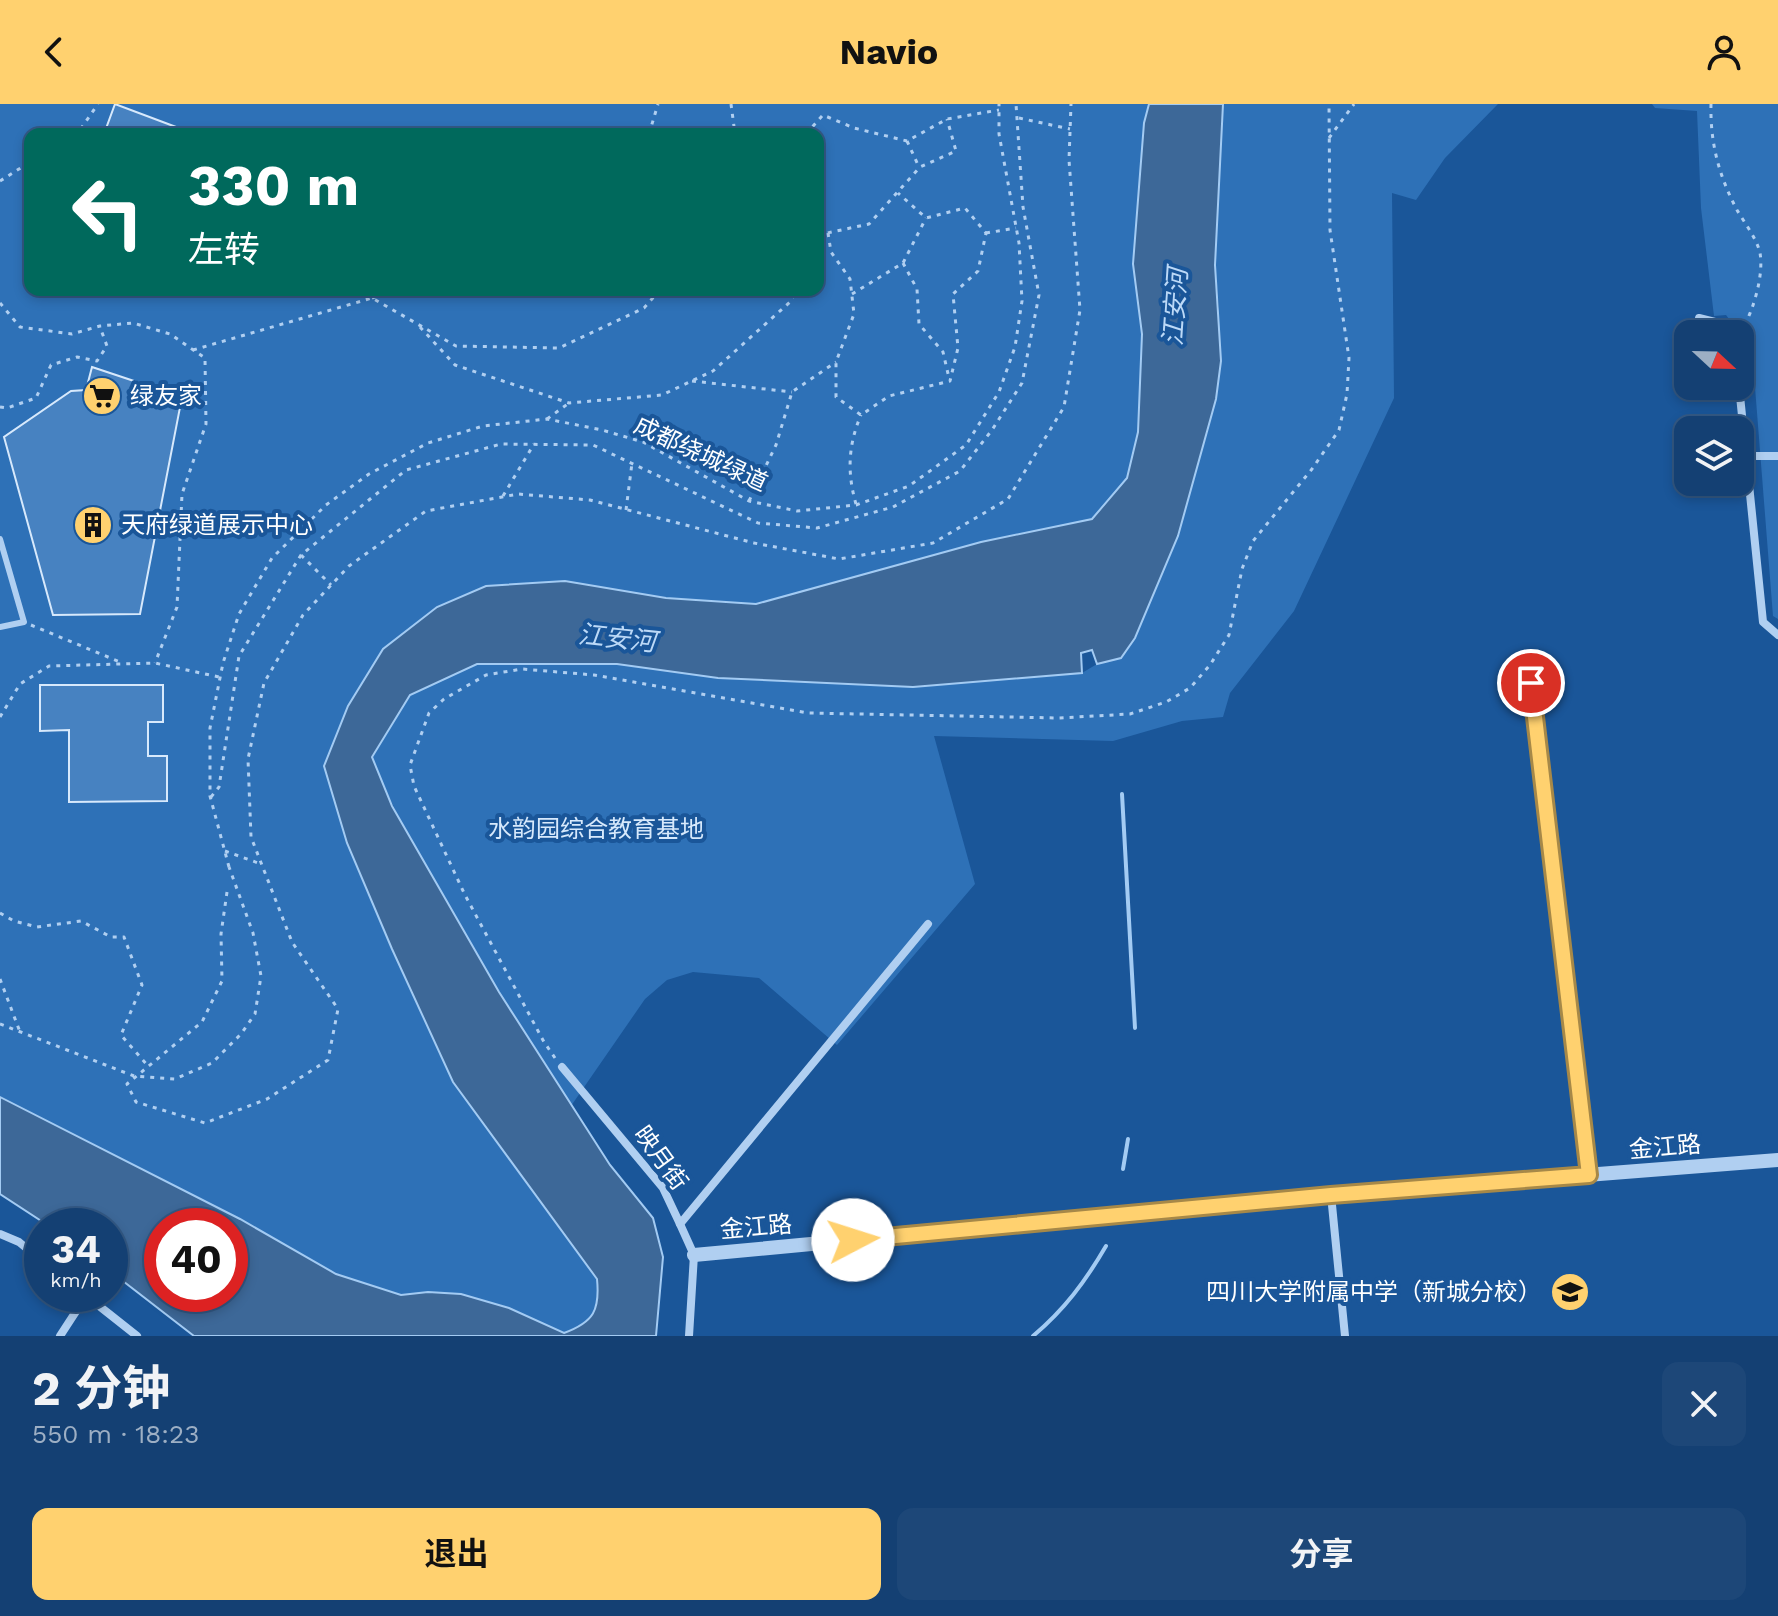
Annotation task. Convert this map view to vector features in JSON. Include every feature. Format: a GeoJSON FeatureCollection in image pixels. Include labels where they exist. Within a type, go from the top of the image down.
{"type":"FeatureCollection","features":[{"type":"Feature","properties":{"kind":"street"},"geometry":{"type":"LineString","coordinates":[[1699,318],[1707,320]]}},
{"type":"Feature","properties":{"kind":"street"},"geometry":{"type":"LineString","coordinates":[[1754,456],[1778,456]]}},
{"type":"Feature","properties":{"kind":"street"},"geometry":{"type":"LineString","coordinates":[[1750,496],[1763,622],[1778,635]]}},
{"type":"Feature","properties":{"kind":"street"},"geometry":{"type":"LineString","coordinates":[[1531,683],[1589,1175]]}},
{"type":"Feature","properties":{"kind":"street"},"geometry":{"type":"LineString","coordinates":[[680,1224],[928,924]]}},
{"type":"Feature","properties":{"kind":"street","name":"映月街"},"geometry":{"type":"LineString","coordinates":[[562,1067],[663,1188],[680,1224],[694,1255],[689,1336]]}},
{"type":"Feature","properties":{"kind":"street","name":"金江路"},"geometry":{"type":"LineString","coordinates":[[694,1255],[1331,1195],[1778,1160]]}},
{"type":"Feature","properties":{"kind":"street"},"geometry":{"type":"LineString","coordinates":[[1331,1195],[1345,1336]]}},
{"type":"Feature","properties":{"kind":"street"},"geometry":{"type":"LineString","coordinates":[[0,1234],[24,1246]]}},
{"type":"Feature","properties":{"kind":"street"},"geometry":{"type":"LineString","coordinates":[[60,1336],[75,1312]]}},
{"type":"Feature","properties":{"kind":"street"},"geometry":{"type":"LineString","coordinates":[[107,1312],[137,1336]]}},
{"type":"Feature","properties":{"kind":"lane"},"geometry":{"type":"LineString","coordinates":[[0,539],[24,622],[0,627]]}},
{"type":"Feature","properties":{"kind":"path"},"geometry":{"type":"LineString","coordinates":[[81,128],[98,104]]}},
{"type":"Feature","properties":{"kind":"path"},"geometry":{"type":"LineString","coordinates":[[651,128],[658,104]]}},
{"type":"Feature","properties":{"kind":"path"},"geometry":{"type":"LineString","coordinates":[[731,104],[734,128]]}},
{"type":"Feature","properties":{"kind":"path"},"geometry":{"type":"LineString","coordinates":[[211,797],[219,787],[239,656],[301,555],[406,470],[501,444],[593,445],[758,523],[817,528],[893,507],[960,471],[992,430],[1022,383],[1039,295],[1023,207],[1016,104]]}},
{"type":"Feature","properties":{"kind":"path"},"geometry":{"type":"LineString","coordinates":[[227,892],[221,934],[222,981],[202,1022],[127,1084],[136,1102],[205,1123],[267,1099],[328,1060],[338,1009],[292,942],[251,837],[248,759],[264,683],[303,615],[349,566],[426,511],[518,494],[590,500],[754,543],[839,559],[933,543],[1008,499],[1064,407],[1080,310],[1069,160],[1071,104]]}},
{"type":"Feature","properties":{"kind":"path"},"geometry":{"type":"LineString","coordinates":[[562,1067],[544,1042],[465,895],[414,786],[410,765],[429,713],[444,699],[486,675],[522,669],[594,675],[808,713],[1059,718],[1130,714],[1166,702],[1190,688],[1210,665],[1229,635],[1242,569],[1253,541],[1312,469],[1339,430],[1347,394],[1349,358],[1330,230],[1329,104]]}},
{"type":"Feature","properties":{"kind":"path"},"geometry":{"type":"LineString","coordinates":[[1329,138],[1354,104]]}},
{"type":"Feature","properties":{"kind":"path"},"geometry":{"type":"LineString","coordinates":[[1711,104],[1710,136],[1724,185],[1760,253],[1758,283],[1748,320]]}},
{"type":"Feature","properties":{"kind":"path"},"geometry":{"type":"LineString","coordinates":[[811,128],[823,115],[854,128],[907,141],[947,119],[999,107]]}},
{"type":"Feature","properties":{"kind":"path","name":"成都绕城绿道"},"geometry":{"type":"LineString","coordinates":[[0,1024],[134,1076],[175,1079],[212,1063],[241,1034],[255,1014],[261,976],[253,933],[229,867],[211,797],[210,728],[239,614],[272,558],[326,505],[369,474],[428,443],[483,426],[547,419],[643,442],[749,501],[797,511],[856,505],[909,486],[966,445],[999,392],[1015,347],[1022,301],[1016,228],[999,134],[999,107]]}},
{"type":"Feature","properties":{"kind":"path"},"geometry":{"type":"LineString","coordinates":[[1017,117],[1070,129]]}},
{"type":"Feature","properties":{"kind":"path"},"geometry":{"type":"LineString","coordinates":[[824,234],[869,224],[920,167],[956,151],[947,119]]}},
{"type":"Feature","properties":{"kind":"path"},"geometry":{"type":"LineString","coordinates":[[907,141],[920,167]]}},
{"type":"Feature","properties":{"kind":"path"},"geometry":{"type":"LineString","coordinates":[[0,181],[24,166]]}},
{"type":"Feature","properties":{"kind":"path"},"geometry":{"type":"LineString","coordinates":[[898,193],[926,218]]}},
{"type":"Feature","properties":{"kind":"path"},"geometry":{"type":"LineString","coordinates":[[852,294],[903,263],[926,218],[965,208],[986,233]]}},
{"type":"Feature","properties":{"kind":"path"},"geometry":{"type":"LineString","coordinates":[[986,233],[1016,228]]}},
{"type":"Feature","properties":{"kind":"path"},"geometry":{"type":"LineString","coordinates":[[828,233],[831,252],[850,279],[854,314],[836,362],[836,397],[861,415]]}},
{"type":"Feature","properties":{"kind":"path"},"geometry":{"type":"LineString","coordinates":[[950,381],[958,348],[953,294],[978,271],[986,233]]}},
{"type":"Feature","properties":{"kind":"path"},"geometry":{"type":"LineString","coordinates":[[903,263],[917,289],[919,324],[943,352],[950,381]]}},
{"type":"Feature","properties":{"kind":"path"},"geometry":{"type":"LineString","coordinates":[[193,350],[378,296]]}},
{"type":"Feature","properties":{"kind":"path"},"geometry":{"type":"LineString","coordinates":[[372,298],[456,346],[559,348],[644,308],[655,296]]}},
{"type":"Feature","properties":{"kind":"path"},"geometry":{"type":"LineString","coordinates":[[417,324],[455,365],[569,403],[662,395],[713,371],[794,296]]}},
{"type":"Feature","properties":{"kind":"path"},"geometry":{"type":"LineString","coordinates":[[0,303],[20,327],[72,334],[100,326],[133,323],[170,334],[205,358],[206,424],[182,494],[177,607],[155,663]]}},
{"type":"Feature","properties":{"kind":"path"},"geometry":{"type":"LineString","coordinates":[[0,407],[7,408],[36,398],[51,365],[77,357],[97,361],[107,346],[100,326]]}},
{"type":"Feature","properties":{"kind":"path"},"geometry":{"type":"LineString","coordinates":[[749,501],[776,445],[792,392],[836,362]]}},
{"type":"Feature","properties":{"kind":"path"},"geometry":{"type":"LineString","coordinates":[[692,381],[792,392]]}},
{"type":"Feature","properties":{"kind":"path"},"geometry":{"type":"LineString","coordinates":[[856,505],[851,489],[850,442],[861,415],[889,396],[950,381]]}},
{"type":"Feature","properties":{"kind":"path"},"geometry":{"type":"LineString","coordinates":[[547,419],[569,403]]}},
{"type":"Feature","properties":{"kind":"path"},"geometry":{"type":"LineString","coordinates":[[503,497],[534,444]]}},
{"type":"Feature","properties":{"kind":"path"},"geometry":{"type":"LineString","coordinates":[[626,510],[632,463]]}},
{"type":"Feature","properties":{"kind":"path"},"geometry":{"type":"LineString","coordinates":[[301,555],[331,585]]}},
{"type":"Feature","properties":{"kind":"path"},"geometry":{"type":"LineString","coordinates":[[24,622],[123,664]]}},
{"type":"Feature","properties":{"kind":"path"},"geometry":{"type":"LineString","coordinates":[[0,717],[20,684],[49,666],[155,663],[221,677]]}},
{"type":"Feature","properties":{"kind":"path"},"geometry":{"type":"LineString","coordinates":[[225,851],[261,864]]}},
{"type":"Feature","properties":{"kind":"path"},"geometry":{"type":"LineString","coordinates":[[0,913],[14,921],[37,927],[81,921],[111,937],[124,937],[142,985],[121,1035],[148,1066]]}},
{"type":"Feature","properties":{"kind":"path"},"geometry":{"type":"LineString","coordinates":[[0,979],[20,1032]]}},
{"type":"Feature","properties":{"kind":"green space"},"geometry":{"type":"Polygon","coordinates":[[[0,104],[1149,104],[1144,123],[1133,264],[1142,334],[1138,432],[1127,478],[1092,519],[981,542],[756,604],[486,586],[324,766],[347,843],[453,1081],[597,1279],[597,1299],[593,1314],[564,1333],[509,1308],[461,1294],[428,1292],[402,1295],[336,1274],[248,1224],[248,1208],[218,1208],[0,1097],[0,104]]]}},
{"type":"Feature","properties":{"kind":"green space","name":"水韵园综合教育基地"},"geometry":{"type":"Polygon","coordinates":[[[1223,104],[1498,104],[1445,158],[1416,200],[1392,193],[1394,398],[1294,611],[1230,693],[1223,717],[1182,721],[1113,741],[934,736],[975,884],[837,1045],[759,978],[693,972],[667,980],[645,999],[571,1106],[439,892],[371,757],[410,695],[477,664],[617,664],[718,678],[913,687],[1082,673],[1097,664],[1121,658],[1135,638],[1178,536],[1219,307],[1215,265],[1223,104]]]}},
{"type":"Feature","properties":{"kind":"green space"},"geometry":{"type":"Polygon","coordinates":[[[1652,104],[1778,104],[1778,619],[1773,616],[1754,374],[1754,320],[1730,320],[1726,315],[1714,316],[1701,208],[1697,111],[1655,108],[1652,104]]]}},
{"type":"Feature","properties":{"kind":"water","name":"江安河"},"geometry":{"type":"Polygon","coordinates":[[[1149,104],[1223,104],[1215,265],[1221,361],[1216,399],[1178,536],[1135,638],[1121,658],[1097,664],[1092,650],[1081,653],[1082,673],[913,687],[718,678],[617,664],[477,664],[410,695],[372,757],[392,806],[499,992],[610,1165],[653,1218],[663,1257],[656,1336],[194,1336],[163,1312],[248,1312],[248,1224],[336,1274],[401,1295],[428,1292],[461,1294],[509,1308],[564,1333],[593,1314],[597,1279],[453,1082],[347,843],[324,766],[348,706],[383,649],[437,607],[486,586],[565,581],[666,598],[756,604],[981,542],[1092,519],[1127,478],[1138,432],[1142,334],[1133,264],[1144,123],[1149,104]]]}},
{"type":"Feature","properties":{"kind":"water"},"geometry":{"type":"Polygon","coordinates":[[[0,1097],[218,1208],[144,1208],[144,1297],[128,1285],[128,1208],[24,1210],[0,1194],[0,1097]]]}},
{"type":"Feature","properties":{"kind":"building"},"geometry":{"type":"Polygon","coordinates":[[[115,104],[179,128],[106,128],[115,104]]]}},
{"type":"Feature","properties":{"kind":"building","name":"天府绿道展示中心"},"geometry":{"type":"Polygon","coordinates":[[[92,367],[182,397],[140,614],[53,615],[4,437],[71,391],[86,390],[92,367]]]}},
{"type":"Feature","properties":{"kind":"building"},"geometry":{"type":"Polygon","coordinates":[[[40,685],[163,685],[163,722],[148,722],[148,756],[167,756],[167,801],[69,802],[69,730],[40,731],[40,685]]]}},
{"type":"Feature","properties":{"kind":"waterway"},"geometry":{"type":"LineString","coordinates":[[1122,794],[1135,1028]]}},
{"type":"Feature","properties":{"kind":"waterway"},"geometry":{"type":"LineString","coordinates":[[1123,1169],[1128,1139]]}},
{"type":"Feature","properties":{"kind":"waterway"},"geometry":{"type":"LineString","coordinates":[[1033,1336],[1073,1295],[1106,1246]]}},
{"type":"Feature","properties":{"kind":"place","name":"绿友家"},"geometry":{"type":"Point","coordinates":[102,396]}},
{"type":"Feature","properties":{"kind":"place","name":"天府绿道展示中心"},"geometry":{"type":"Point","coordinates":[93,525]}},
{"type":"Feature","properties":{"kind":"place","name":"四川大学附属中学（新城分校）"},"geometry":{"type":"Point","coordinates":[1570,1292]}},
{"type":"Feature","properties":{"kind":"route"},"geometry":{"type":"LineString","coordinates":[[853,1240],[1331,1195],[1589,1175],[1531,683]]}}]}
